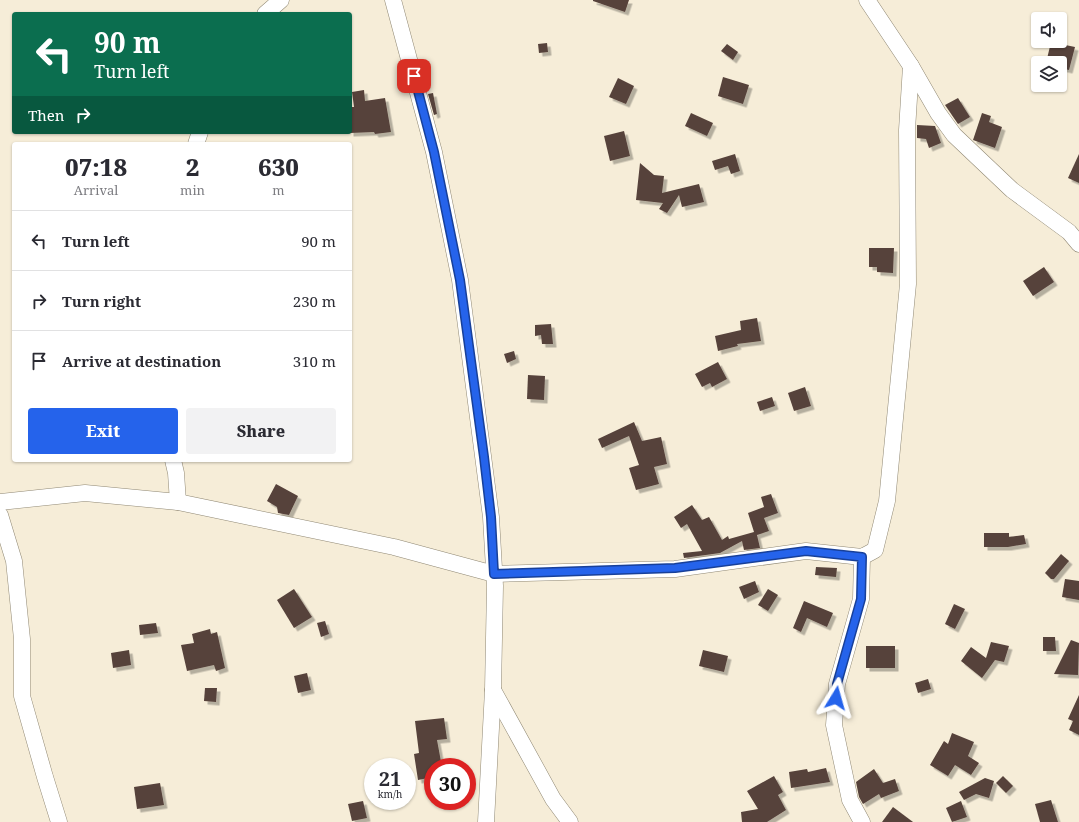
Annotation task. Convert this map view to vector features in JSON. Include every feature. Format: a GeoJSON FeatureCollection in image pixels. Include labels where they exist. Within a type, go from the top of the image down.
{"type":"FeatureCollection","features":[{"type":"Feature","properties":{"kind":"street"},"geometry":{"type":"LineString","coordinates":[[267,12],[281,0]]}},
{"type":"Feature","properties":{"kind":"street"},"geometry":{"type":"LineString","coordinates":[[393,0],[434,152],[460,280],[491,517],[494,574],[493,690],[486,822]]}},
{"type":"Feature","properties":{"kind":"street"},"geometry":{"type":"LineString","coordinates":[[868,0],[911,66],[938,113],[954,135],[1012,190],[1069,232],[1079,244]]}},
{"type":"Feature","properties":{"kind":"street"},"geometry":{"type":"LineString","coordinates":[[0,502],[85,493],[178,502],[394,547],[494,574],[675,568],[806,551],[862,557],[875,550],[888,493],[908,284],[907,130],[911,66]]}},
{"type":"Feature","properties":{"kind":"street"},"geometry":{"type":"LineString","coordinates":[[173,462],[176,473],[178,502]]}},
{"type":"Feature","properties":{"kind":"street"},"geometry":{"type":"LineString","coordinates":[[0,515],[14,562],[22,639],[22,696],[59,822]]}},
{"type":"Feature","properties":{"kind":"street"},"geometry":{"type":"LineString","coordinates":[[862,557],[861,599],[837,684],[834,725],[850,800],[862,822]]}},
{"type":"Feature","properties":{"kind":"street"},"geometry":{"type":"LineString","coordinates":[[493,690],[553,799],[570,822]]}},
{"type":"Feature","properties":{"kind":"building"},"geometry":{"type":"Polygon","coordinates":[[[593,0],[629,0],[625,12],[593,0]]]}},
{"type":"Feature","properties":{"kind":"building"},"geometry":{"type":"Polygon","coordinates":[[[547,43],[548,52],[539,53],[538,44],[547,43]]]}},
{"type":"Feature","properties":{"kind":"building"},"geometry":{"type":"Polygon","coordinates":[[[727,44],[738,52],[733,60],[721,51],[727,44]]]}},
{"type":"Feature","properties":{"kind":"building"},"geometry":{"type":"Polygon","coordinates":[[[1067,45],[1075,47],[1069,70],[1067,70],[1067,56],[1048,56],[1050,48],[1067,48],[1067,45]]]}},
{"type":"Feature","properties":{"kind":"building"},"geometry":{"type":"Polygon","coordinates":[[[723,77],[749,85],[743,104],[718,96],[723,77]]]}},
{"type":"Feature","properties":{"kind":"building"},"geometry":{"type":"Polygon","coordinates":[[[618,78],[634,86],[626,104],[609,97],[618,78]]]}},
{"type":"Feature","properties":{"kind":"building"},"geometry":{"type":"Polygon","coordinates":[[[364,90],[365,101],[385,98],[391,132],[375,134],[374,132],[352,133],[352,107],[354,107],[352,92],[364,90]]]}},
{"type":"Feature","properties":{"kind":"building"},"geometry":{"type":"Polygon","coordinates":[[[433,93],[437,114],[434,115],[428,94],[433,93]]]}},
{"type":"Feature","properties":{"kind":"building"},"geometry":{"type":"Polygon","coordinates":[[[958,98],[970,117],[958,124],[945,105],[958,98]]]}},
{"type":"Feature","properties":{"kind":"building"},"geometry":{"type":"Polygon","coordinates":[[[691,113],[713,123],[707,136],[685,126],[691,113]]]}},
{"type":"Feature","properties":{"kind":"building"},"geometry":{"type":"Polygon","coordinates":[[[982,113],[991,116],[989,122],[1002,127],[995,148],[973,140],[982,113]]]}},
{"type":"Feature","properties":{"kind":"building"},"geometry":{"type":"Polygon","coordinates":[[[917,125],[935,126],[941,143],[929,148],[926,139],[917,138],[917,125]]]}},
{"type":"Feature","properties":{"kind":"building"},"geometry":{"type":"Polygon","coordinates":[[[624,131],[630,156],[610,161],[604,136],[624,131]]]}},
{"type":"Feature","properties":{"kind":"building"},"geometry":{"type":"Polygon","coordinates":[[[735,154],[740,171],[731,174],[728,166],[715,170],[712,161],[735,154]]]}},
{"type":"Feature","properties":{"kind":"building"},"geometry":{"type":"Polygon","coordinates":[[[1079,154],[1079,183],[1068,178],[1079,154]]]}},
{"type":"Feature","properties":{"kind":"building"},"geometry":{"type":"Polygon","coordinates":[[[640,163],[654,175],[664,176],[662,193],[699,184],[704,202],[682,207],[679,195],[667,213],[659,209],[663,203],[636,200],[640,163]]]}},
{"type":"Feature","properties":{"kind":"building"},"geometry":{"type":"Polygon","coordinates":[[[869,248],[894,248],[893,273],[877,272],[877,267],[869,267],[869,248]]]}},
{"type":"Feature","properties":{"kind":"building"},"geometry":{"type":"Polygon","coordinates":[[[1044,267],[1054,282],[1033,296],[1023,281],[1044,267]]]}},
{"type":"Feature","properties":{"kind":"building"},"geometry":{"type":"Polygon","coordinates":[[[757,318],[761,341],[737,344],[738,346],[718,351],[715,336],[741,330],[740,321],[757,318]]]}},
{"type":"Feature","properties":{"kind":"building"},"geometry":{"type":"Polygon","coordinates":[[[551,324],[553,344],[542,344],[541,335],[535,336],[535,325],[551,324]]]}},
{"type":"Feature","properties":{"kind":"building"},"geometry":{"type":"Polygon","coordinates":[[[514,351],[516,359],[507,363],[504,354],[514,351]]]}},
{"type":"Feature","properties":{"kind":"building"},"geometry":{"type":"Polygon","coordinates":[[[718,362],[727,379],[712,387],[710,383],[702,387],[695,374],[718,362]]]}},
{"type":"Feature","properties":{"kind":"building"},"geometry":{"type":"Polygon","coordinates":[[[528,375],[545,376],[544,400],[527,399],[528,375]]]}},
{"type":"Feature","properties":{"kind":"building"},"geometry":{"type":"Polygon","coordinates":[[[805,387],[811,406],[794,411],[788,393],[805,387]]]}},
{"type":"Feature","properties":{"kind":"building"},"geometry":{"type":"Polygon","coordinates":[[[772,397],[775,406],[760,411],[757,402],[772,397]]]}},
{"type":"Feature","properties":{"kind":"building"},"geometry":{"type":"Polygon","coordinates":[[[634,422],[642,441],[661,437],[667,464],[654,467],[659,484],[636,490],[629,468],[639,465],[629,436],[602,448],[598,439],[634,422]]]}},
{"type":"Feature","properties":{"kind":"building"},"geometry":{"type":"Polygon","coordinates":[[[276,484],[298,496],[289,515],[278,513],[277,507],[267,501],[276,484]]]}},
{"type":"Feature","properties":{"kind":"building"},"geometry":{"type":"Polygon","coordinates":[[[771,494],[778,513],[764,518],[769,531],[757,535],[760,548],[744,550],[742,541],[720,553],[684,558],[683,553],[702,551],[687,524],[681,528],[674,517],[692,505],[702,520],[709,517],[722,540],[728,536],[729,539],[754,532],[748,513],[764,507],[761,497],[771,494]]]}},
{"type":"Feature","properties":{"kind":"building"},"geometry":{"type":"Polygon","coordinates":[[[984,533],[1009,533],[1009,537],[1024,535],[1026,544],[1008,547],[984,547],[984,533]]]}},
{"type":"Feature","properties":{"kind":"building"},"geometry":{"type":"Polygon","coordinates":[[[1061,554],[1069,561],[1054,579],[1051,579],[1045,573],[1061,554]]]}},
{"type":"Feature","properties":{"kind":"building"},"geometry":{"type":"Polygon","coordinates":[[[816,567],[837,568],[836,577],[815,575],[816,567]]]}},
{"type":"Feature","properties":{"kind":"building"},"geometry":{"type":"Polygon","coordinates":[[[1065,579],[1079,581],[1079,600],[1062,597],[1065,579]]]}},
{"type":"Feature","properties":{"kind":"building"},"geometry":{"type":"Polygon","coordinates":[[[755,581],[759,592],[744,599],[739,587],[755,581]]]}},
{"type":"Feature","properties":{"kind":"building"},"geometry":{"type":"Polygon","coordinates":[[[294,589],[312,617],[294,628],[277,600],[294,589]]]}},
{"type":"Feature","properties":{"kind":"building"},"geometry":{"type":"Polygon","coordinates":[[[768,589],[778,595],[768,611],[758,605],[768,589]]]}},
{"type":"Feature","properties":{"kind":"building"},"geometry":{"type":"Polygon","coordinates":[[[804,601],[833,613],[827,627],[807,618],[801,632],[793,628],[804,601]]]}},
{"type":"Feature","properties":{"kind":"building"},"geometry":{"type":"Polygon","coordinates":[[[954,604],[965,609],[955,629],[945,624],[954,604]]]}},
{"type":"Feature","properties":{"kind":"building"},"geometry":{"type":"Polygon","coordinates":[[[325,621],[329,634],[321,637],[317,623],[325,621]]]}},
{"type":"Feature","properties":{"kind":"building"},"geometry":{"type":"Polygon","coordinates":[[[156,623],[158,633],[140,635],[139,625],[156,623]]]}},
{"type":"Feature","properties":{"kind":"building"},"geometry":{"type":"Polygon","coordinates":[[[210,629],[211,634],[217,632],[225,668],[216,671],[214,665],[187,671],[181,645],[194,643],[192,634],[210,629]]]}},
{"type":"Feature","properties":{"kind":"building"},"geometry":{"type":"Polygon","coordinates":[[[1043,637],[1055,637],[1056,651],[1043,651],[1043,637]]]}},
{"type":"Feature","properties":{"kind":"building"},"geometry":{"type":"Polygon","coordinates":[[[1071,640],[1079,643],[1078,675],[1054,674],[1071,640]]]}},
{"type":"Feature","properties":{"kind":"building"},"geometry":{"type":"Polygon","coordinates":[[[991,642],[1009,646],[1004,662],[995,660],[982,678],[961,661],[971,647],[986,658],[991,642]]]}},
{"type":"Feature","properties":{"kind":"building"},"geometry":{"type":"Polygon","coordinates":[[[866,646],[895,646],[895,668],[866,668],[866,646]]]}},
{"type":"Feature","properties":{"kind":"building"},"geometry":{"type":"Polygon","coordinates":[[[129,650],[131,665],[113,668],[111,653],[129,650]]]}},
{"type":"Feature","properties":{"kind":"building"},"geometry":{"type":"Polygon","coordinates":[[[703,650],[728,656],[724,672],[699,666],[703,650]]]}},
{"type":"Feature","properties":{"kind":"building"},"geometry":{"type":"Polygon","coordinates":[[[307,673],[311,690],[298,693],[294,676],[307,673]]]}},
{"type":"Feature","properties":{"kind":"building"},"geometry":{"type":"Polygon","coordinates":[[[928,679],[931,689],[918,693],[915,683],[928,679]]]}},
{"type":"Feature","properties":{"kind":"building"},"geometry":{"type":"Polygon","coordinates":[[[205,688],[217,688],[216,702],[204,701],[205,688]]]}},
{"type":"Feature","properties":{"kind":"building"},"geometry":{"type":"Polygon","coordinates":[[[1079,695],[1079,735],[1069,730],[1073,721],[1068,719],[1079,695]]]}},
{"type":"Feature","properties":{"kind":"building"},"geometry":{"type":"Polygon","coordinates":[[[444,718],[447,739],[437,740],[440,758],[424,758],[424,779],[418,780],[416,758],[415,758],[414,754],[419,753],[415,721],[444,718]]]}},
{"type":"Feature","properties":{"kind":"building"},"geometry":{"type":"Polygon","coordinates":[[[952,733],[974,742],[968,756],[979,763],[971,775],[955,765],[948,776],[930,765],[944,741],[948,744],[952,733]]]}},
{"type":"Feature","properties":{"kind":"building"},"geometry":{"type":"Polygon","coordinates":[[[826,768],[830,782],[791,788],[789,772],[807,769],[808,772],[826,768]]]}},
{"type":"Feature","properties":{"kind":"building"},"geometry":{"type":"Polygon","coordinates":[[[874,769],[883,783],[895,779],[899,791],[881,798],[879,794],[863,804],[859,797],[856,782],[874,769]]]}},
{"type":"Feature","properties":{"kind":"building"},"geometry":{"type":"Polygon","coordinates":[[[774,776],[783,792],[778,795],[786,810],[767,822],[742,822],[741,812],[758,809],[747,791],[774,776]]]}},
{"type":"Feature","properties":{"kind":"building"},"geometry":{"type":"Polygon","coordinates":[[[1003,776],[1013,786],[1006,793],[996,783],[1003,776]]]}},
{"type":"Feature","properties":{"kind":"building"},"geometry":{"type":"Polygon","coordinates":[[[985,778],[994,781],[989,798],[976,794],[964,800],[959,792],[985,778]]]}},
{"type":"Feature","properties":{"kind":"building"},"geometry":{"type":"Polygon","coordinates":[[[160,783],[164,805],[137,809],[134,787],[160,783]]]}},
{"type":"Feature","properties":{"kind":"building"},"geometry":{"type":"Polygon","coordinates":[[[1051,800],[1058,822],[1040,822],[1035,804],[1051,800]]]}},
{"type":"Feature","properties":{"kind":"building"},"geometry":{"type":"Polygon","coordinates":[[[363,801],[367,818],[352,821],[348,804],[363,801]]]}},
{"type":"Feature","properties":{"kind":"building"},"geometry":{"type":"Polygon","coordinates":[[[961,801],[967,817],[952,822],[946,808],[961,801]]]}},
{"type":"Feature","properties":{"kind":"building"},"geometry":{"type":"Polygon","coordinates":[[[893,807],[913,822],[882,822],[893,807]]]}},
{"type":"Feature","properties":{"kind":"route"},"geometry":{"type":"LineString","coordinates":[[414,76],[434,152],[460,280],[491,517],[494,574],[675,568],[806,551],[862,557],[861,599],[837,684],[836,698]]}}]}
